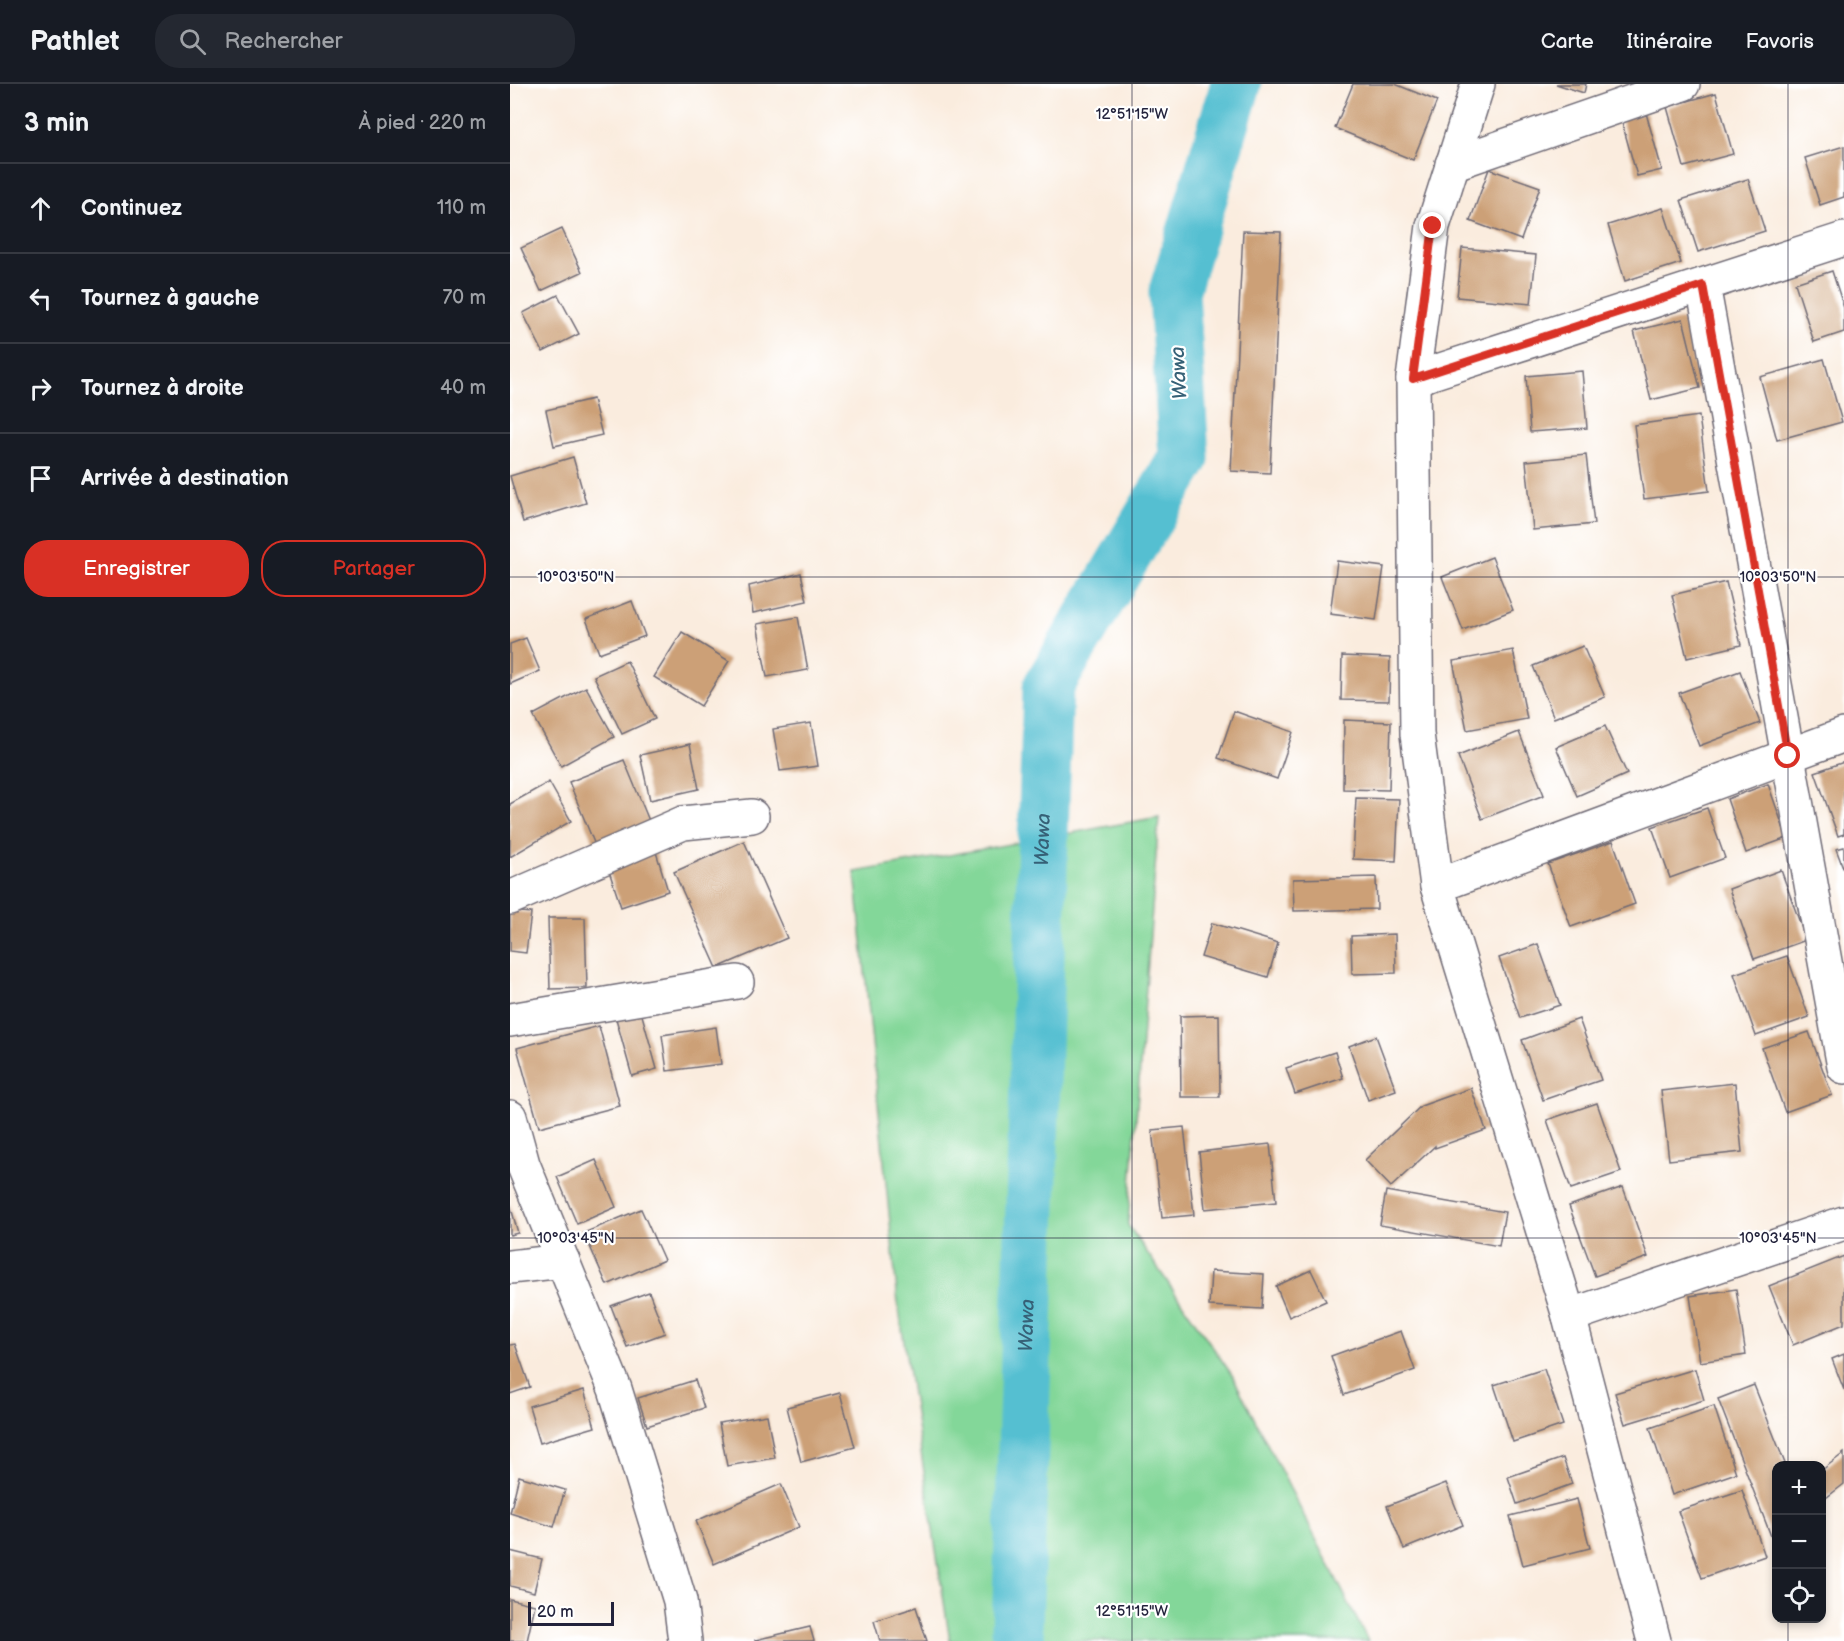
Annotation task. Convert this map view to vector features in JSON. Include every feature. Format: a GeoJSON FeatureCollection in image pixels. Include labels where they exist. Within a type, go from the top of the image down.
{"type":"FeatureCollection","features":[{"type":"Feature","properties":{"kind":"street"},"geometry":{"type":"LineString","coordinates":[[1478,84],[1433,226],[1413,379],[1417,734],[1437,886],[1569,1316],[1654,1641]]}},
{"type":"Feature","properties":{"kind":"street"},"geometry":{"type":"LineString","coordinates":[[1452,164],[1683,84]]}},
{"type":"Feature","properties":{"kind":"street"},"geometry":{"type":"LineString","coordinates":[[1413,379],[1844,239]]}},
{"type":"Feature","properties":{"kind":"street"},"geometry":{"type":"LineString","coordinates":[[1703,285],[1844,1067]]}},
{"type":"Feature","properties":{"kind":"street"},"geometry":{"type":"LineString","coordinates":[[1437,886],[1844,735]]}},
{"type":"Feature","properties":{"kind":"street"},"geometry":{"type":"LineString","coordinates":[[510,898],[683,823],[752,816]]}},
{"type":"Feature","properties":{"kind":"street"},"geometry":{"type":"LineString","coordinates":[[510,1020],[737,982]]}},
{"type":"Feature","properties":{"kind":"street"},"geometry":{"type":"LineString","coordinates":[[510,1117],[523,1164],[615,1389],[680,1601],[684,1641]]}},
{"type":"Feature","properties":{"kind":"street"},"geometry":{"type":"LineString","coordinates":[[1569,1316],[1844,1223]]}},
{"type":"Feature","properties":{"kind":"street"},"geometry":{"type":"LineString","coordinates":[[510,1267],[563,1261]]}},
{"type":"Feature","properties":{"kind":"green space"},"geometry":{"type":"Polygon","coordinates":[[[1159,817],[1128,1225],[1232,1375],[1368,1641],[950,1641],[898,1303],[855,872],[1159,817]]]}},
{"type":"Feature","properties":{"kind":"building"},"geometry":{"type":"Polygon","coordinates":[[[1353,84],[1395,84],[1437,101],[1413,160],[1335,128],[1353,84]]]}},
{"type":"Feature","properties":{"kind":"building"},"geometry":{"type":"Polygon","coordinates":[[[1556,84],[1586,84],[1584,93],[1556,84]]]}},
{"type":"Feature","properties":{"kind":"building"},"geometry":{"type":"Polygon","coordinates":[[[1716,93],[1733,154],[1684,167],[1667,107],[1716,93]]]}},
{"type":"Feature","properties":{"kind":"building"},"geometry":{"type":"Polygon","coordinates":[[[1646,113],[1662,170],[1637,176],[1621,119],[1646,113]]]}},
{"type":"Feature","properties":{"kind":"building"},"geometry":{"type":"Polygon","coordinates":[[[1844,146],[1844,197],[1820,205],[1805,158],[1844,146]]]}},
{"type":"Feature","properties":{"kind":"building"},"geometry":{"type":"Polygon","coordinates":[[[1489,169],[1540,187],[1521,240],[1470,221],[1489,169]]]}},
{"type":"Feature","properties":{"kind":"building"},"geometry":{"type":"Polygon","coordinates":[[[1748,179],[1765,231],[1698,252],[1681,200],[1748,179]]]}},
{"type":"Feature","properties":{"kind":"building"},"geometry":{"type":"Polygon","coordinates":[[[1663,208],[1681,263],[1625,281],[1608,225],[1663,208]]]}},
{"type":"Feature","properties":{"kind":"building"},"geometry":{"type":"Polygon","coordinates":[[[562,229],[582,272],[541,291],[521,248],[562,229]]]}},
{"type":"Feature","properties":{"kind":"building"},"geometry":{"type":"Polygon","coordinates":[[[1243,231],[1281,232],[1270,473],[1231,471],[1243,231]]]}},
{"type":"Feature","properties":{"kind":"building"},"geometry":{"type":"Polygon","coordinates":[[[1462,248],[1536,255],[1531,304],[1457,297],[1462,248]]]}},
{"type":"Feature","properties":{"kind":"building"},"geometry":{"type":"Polygon","coordinates":[[[1832,271],[1844,308],[1844,332],[1814,342],[1795,283],[1832,271]]]}},
{"type":"Feature","properties":{"kind":"building"},"geometry":{"type":"Polygon","coordinates":[[[558,295],[579,334],[543,352],[523,313],[558,295]]]}},
{"type":"Feature","properties":{"kind":"building"},"geometry":{"type":"Polygon","coordinates":[[[1683,319],[1700,388],[1651,400],[1634,331],[1683,319]]]}},
{"type":"Feature","properties":{"kind":"building"},"geometry":{"type":"Polygon","coordinates":[[[1824,359],[1842,422],[1777,440],[1760,377],[1824,359]]]}},
{"type":"Feature","properties":{"kind":"building"},"geometry":{"type":"Polygon","coordinates":[[[1582,371],[1587,428],[1530,432],[1526,376],[1582,371]]]}},
{"type":"Feature","properties":{"kind":"building"},"geometry":{"type":"Polygon","coordinates":[[[593,399],[602,435],[554,446],[546,410],[593,399]]]}},
{"type":"Feature","properties":{"kind":"building"},"geometry":{"type":"Polygon","coordinates":[[[1699,416],[1709,491],[1644,499],[1634,425],[1699,416]]]}},
{"type":"Feature","properties":{"kind":"building"},"geometry":{"type":"Polygon","coordinates":[[[1586,455],[1594,524],[1533,530],[1526,461],[1586,455]]]}},
{"type":"Feature","properties":{"kind":"building"},"geometry":{"type":"Polygon","coordinates":[[[573,457],[586,503],[523,522],[510,476],[573,457]]]}},
{"type":"Feature","properties":{"kind":"building"},"geometry":{"type":"Polygon","coordinates":[[[1492,557],[1513,610],[1463,630],[1442,577],[1492,557]]]}},
{"type":"Feature","properties":{"kind":"building"},"geometry":{"type":"Polygon","coordinates":[[[1337,561],[1384,567],[1376,620],[1330,614],[1337,561]]]}},
{"type":"Feature","properties":{"kind":"building"},"geometry":{"type":"Polygon","coordinates":[[[801,573],[807,601],[753,613],[749,586],[801,573]]]}},
{"type":"Feature","properties":{"kind":"building"},"geometry":{"type":"Polygon","coordinates":[[[1726,582],[1741,645],[1687,658],[1672,595],[1726,582]]]}},
{"type":"Feature","properties":{"kind":"building"},"geometry":{"type":"Polygon","coordinates":[[[632,601],[645,636],[599,653],[586,619],[632,601]]]}},
{"type":"Feature","properties":{"kind":"building"},"geometry":{"type":"Polygon","coordinates":[[[798,617],[808,670],[767,677],[757,624],[798,617]]]}},
{"type":"Feature","properties":{"kind":"building"},"geometry":{"type":"Polygon","coordinates":[[[682,632],[729,661],[701,706],[654,677],[682,632]]]}},
{"type":"Feature","properties":{"kind":"building"},"geometry":{"type":"Polygon","coordinates":[[[526,638],[540,671],[510,684],[510,644],[526,638]]]}},
{"type":"Feature","properties":{"kind":"building"},"geometry":{"type":"Polygon","coordinates":[[[1583,646],[1605,697],[1554,718],[1533,666],[1583,646]]]}},
{"type":"Feature","properties":{"kind":"building"},"geometry":{"type":"Polygon","coordinates":[[[1513,650],[1527,719],[1467,730],[1453,661],[1513,650]]]}},
{"type":"Feature","properties":{"kind":"building"},"geometry":{"type":"Polygon","coordinates":[[[1342,656],[1390,658],[1389,701],[1341,700],[1342,656]]]}},
{"type":"Feature","properties":{"kind":"building"},"geometry":{"type":"Polygon","coordinates":[[[627,661],[655,719],[622,734],[594,676],[627,661]]]}},
{"type":"Feature","properties":{"kind":"building"},"geometry":{"type":"Polygon","coordinates":[[[1740,671],[1760,723],[1699,746],[1679,693],[1740,671]]]}},
{"type":"Feature","properties":{"kind":"building"},"geometry":{"type":"Polygon","coordinates":[[[586,687],[614,737],[561,766],[533,715],[586,687]]]}},
{"type":"Feature","properties":{"kind":"building"},"geometry":{"type":"Polygon","coordinates":[[[1234,711],[1293,732],[1277,779],[1218,758],[1234,711]]]}},
{"type":"Feature","properties":{"kind":"building"},"geometry":{"type":"Polygon","coordinates":[[[1344,720],[1391,722],[1389,790],[1343,789],[1344,720]]]}},
{"type":"Feature","properties":{"kind":"building"},"geometry":{"type":"Polygon","coordinates":[[[811,723],[818,766],[780,771],[773,729],[811,723]]]}},
{"type":"Feature","properties":{"kind":"building"},"geometry":{"type":"Polygon","coordinates":[[[1605,726],[1627,774],[1577,796],[1556,747],[1605,726]]]}},
{"type":"Feature","properties":{"kind":"building"},"geometry":{"type":"Polygon","coordinates":[[[1519,732],[1544,795],[1482,819],[1458,756],[1519,732]]]}},
{"type":"Feature","properties":{"kind":"building"},"geometry":{"type":"Polygon","coordinates":[[[690,744],[699,789],[650,800],[640,755],[690,744]]]}},
{"type":"Feature","properties":{"kind":"building"},"geometry":{"type":"Polygon","coordinates":[[[624,760],[652,828],[597,850],[569,782],[624,760]]]}},
{"type":"Feature","properties":{"kind":"building"},"geometry":{"type":"Polygon","coordinates":[[[1844,762],[1844,834],[1838,836],[1815,772],[1844,762]]]}},
{"type":"Feature","properties":{"kind":"building"},"geometry":{"type":"Polygon","coordinates":[[[549,782],[571,821],[510,857],[510,804],[549,782]]]}},
{"type":"Feature","properties":{"kind":"building"},"geometry":{"type":"Polygon","coordinates":[[[1768,784],[1787,838],[1746,853],[1727,799],[1768,784]]]}},
{"type":"Feature","properties":{"kind":"building"},"geometry":{"type":"Polygon","coordinates":[[[1356,798],[1399,799],[1396,861],[1353,859],[1356,798]]]}},
{"type":"Feature","properties":{"kind":"building"},"geometry":{"type":"Polygon","coordinates":[[[1707,808],[1725,858],[1670,878],[1652,827],[1707,808]]]}},
{"type":"Feature","properties":{"kind":"building"},"geometry":{"type":"Polygon","coordinates":[[[744,841],[787,938],[717,968],[674,872],[744,841]]]}},
{"type":"Feature","properties":{"kind":"building"},"geometry":{"type":"Polygon","coordinates":[[[1613,841],[1635,904],[1571,927],[1548,864],[1613,841]]]}},
{"type":"Feature","properties":{"kind":"building"},"geometry":{"type":"Polygon","coordinates":[[[1844,847],[1844,870],[1836,849],[1844,847]]]}},
{"type":"Feature","properties":{"kind":"building"},"geometry":{"type":"Polygon","coordinates":[[[656,852],[668,891],[621,907],[608,868],[656,852]]]}},
{"type":"Feature","properties":{"kind":"building"},"geometry":{"type":"Polygon","coordinates":[[[1781,870],[1806,940],[1754,959],[1729,889],[1781,870]]]}},
{"type":"Feature","properties":{"kind":"building"},"geometry":{"type":"Polygon","coordinates":[[[1376,877],[1377,909],[1294,911],[1293,879],[1376,877]]]}},
{"type":"Feature","properties":{"kind":"building"},"geometry":{"type":"Polygon","coordinates":[[[510,911],[531,913],[526,953],[510,951],[510,911]]]}},
{"type":"Feature","properties":{"kind":"building"},"geometry":{"type":"Polygon","coordinates":[[[548,918],[585,918],[587,988],[550,989],[548,918]]]}},
{"type":"Feature","properties":{"kind":"building"},"geometry":{"type":"Polygon","coordinates":[[[1212,923],[1278,943],[1268,977],[1201,957],[1212,923]]]}},
{"type":"Feature","properties":{"kind":"building"},"geometry":{"type":"Polygon","coordinates":[[[1395,934],[1396,973],[1352,974],[1351,936],[1395,934]]]}},
{"type":"Feature","properties":{"kind":"building"},"geometry":{"type":"Polygon","coordinates":[[[1538,944],[1560,1005],[1520,1018],[1499,958],[1538,944]]]}},
{"type":"Feature","properties":{"kind":"building"},"geometry":{"type":"Polygon","coordinates":[[[1787,956],[1809,1017],[1756,1036],[1734,974],[1787,956]]]}},
{"type":"Feature","properties":{"kind":"building"},"geometry":{"type":"Polygon","coordinates":[[[640,1008],[657,1069],[632,1076],[615,1015],[640,1008]]]}},
{"type":"Feature","properties":{"kind":"building"},"geometry":{"type":"Polygon","coordinates":[[[1219,1015],[1220,1097],[1181,1097],[1180,1016],[1219,1015]]]}},
{"type":"Feature","properties":{"kind":"building"},"geometry":{"type":"Polygon","coordinates":[[[1579,1019],[1601,1080],[1543,1100],[1522,1040],[1579,1019]]]}},
{"type":"Feature","properties":{"kind":"building"},"geometry":{"type":"Polygon","coordinates":[[[599,1026],[620,1106],[539,1127],[517,1048],[599,1026]]]}},
{"type":"Feature","properties":{"kind":"building"},"geometry":{"type":"Polygon","coordinates":[[[716,1027],[721,1064],[667,1071],[662,1035],[716,1027]]]}},
{"type":"Feature","properties":{"kind":"building"},"geometry":{"type":"Polygon","coordinates":[[[1809,1032],[1832,1095],[1785,1112],[1762,1048],[1809,1032]]]}},
{"type":"Feature","properties":{"kind":"building"},"geometry":{"type":"Polygon","coordinates":[[[1376,1036],[1396,1090],[1368,1100],[1349,1046],[1376,1036]]]}},
{"type":"Feature","properties":{"kind":"building"},"geometry":{"type":"Polygon","coordinates":[[[1335,1052],[1343,1078],[1295,1094],[1286,1068],[1335,1052]]]}},
{"type":"Feature","properties":{"kind":"building"},"geometry":{"type":"Polygon","coordinates":[[[1735,1083],[1742,1152],[1669,1160],[1661,1091],[1735,1083]]]}},
{"type":"Feature","properties":{"kind":"building"},"geometry":{"type":"Polygon","coordinates":[[[1471,1088],[1486,1130],[1435,1148],[1435,1146],[1391,1187],[1365,1160],[1421,1106],[1471,1088]]]}},
{"type":"Feature","properties":{"kind":"building"},"geometry":{"type":"Polygon","coordinates":[[[1597,1103],[1621,1172],[1571,1189],[1547,1120],[1597,1103]]]}},
{"type":"Feature","properties":{"kind":"building"},"geometry":{"type":"Polygon","coordinates":[[[1184,1127],[1194,1215],[1162,1218],[1152,1130],[1184,1127]]]}},
{"type":"Feature","properties":{"kind":"building"},"geometry":{"type":"Polygon","coordinates":[[[1270,1144],[1276,1202],[1205,1209],[1199,1152],[1270,1144]]]}},
{"type":"Feature","properties":{"kind":"building"},"geometry":{"type":"Polygon","coordinates":[[[596,1160],[616,1207],[577,1224],[557,1177],[596,1160]]]}},
{"type":"Feature","properties":{"kind":"building"},"geometry":{"type":"Polygon","coordinates":[[[1623,1187],[1648,1257],[1595,1276],[1569,1206],[1623,1187]]]}},
{"type":"Feature","properties":{"kind":"building"},"geometry":{"type":"Polygon","coordinates":[[[1386,1191],[1505,1212],[1499,1246],[1380,1225],[1386,1191]]]}},
{"type":"Feature","properties":{"kind":"building"},"geometry":{"type":"Polygon","coordinates":[[[510,1204],[518,1233],[510,1235],[510,1204]]]}},
{"type":"Feature","properties":{"kind":"building"},"geometry":{"type":"Polygon","coordinates":[[[641,1209],[664,1260],[607,1285],[584,1233],[641,1209]]]}},
{"type":"Feature","properties":{"kind":"building"},"geometry":{"type":"Polygon","coordinates":[[[1844,1256],[1844,1324],[1793,1345],[1769,1286],[1844,1256]]]}},
{"type":"Feature","properties":{"kind":"building"},"geometry":{"type":"Polygon","coordinates":[[[1311,1270],[1326,1301],[1289,1317],[1276,1286],[1311,1270]]]}},
{"type":"Feature","properties":{"kind":"building"},"geometry":{"type":"Polygon","coordinates":[[[1211,1271],[1264,1274],[1262,1309],[1209,1306],[1211,1271]]]}},
{"type":"Feature","properties":{"kind":"building"},"geometry":{"type":"Polygon","coordinates":[[[1736,1289],[1746,1355],[1700,1362],[1690,1296],[1736,1289]]]}},
{"type":"Feature","properties":{"kind":"building"},"geometry":{"type":"Polygon","coordinates":[[[649,1292],[665,1333],[627,1347],[611,1306],[649,1292]]]}},
{"type":"Feature","properties":{"kind":"building"},"geometry":{"type":"Polygon","coordinates":[[[1401,1331],[1415,1370],[1344,1395],[1331,1356],[1401,1331]]]}},
{"type":"Feature","properties":{"kind":"building"},"geometry":{"type":"Polygon","coordinates":[[[515,1344],[530,1387],[510,1394],[510,1345],[515,1344]]]}},
{"type":"Feature","properties":{"kind":"building"},"geometry":{"type":"Polygon","coordinates":[[[1844,1354],[1844,1390],[1832,1359],[1844,1354]]]}},
{"type":"Feature","properties":{"kind":"building"},"geometry":{"type":"Polygon","coordinates":[[[1544,1369],[1563,1425],[1513,1442],[1494,1385],[1544,1369]]]}},
{"type":"Feature","properties":{"kind":"building"},"geometry":{"type":"Polygon","coordinates":[[[1695,1369],[1704,1400],[1625,1424],[1615,1393],[1695,1369]]]}},
{"type":"Feature","properties":{"kind":"building"},"geometry":{"type":"Polygon","coordinates":[[[695,1380],[704,1408],[647,1426],[638,1398],[695,1380]]]}},
{"type":"Feature","properties":{"kind":"building"},"geometry":{"type":"Polygon","coordinates":[[[1754,1385],[1784,1461],[1772,1461],[1772,1539],[1718,1399],[1754,1385]]]}},
{"type":"Feature","properties":{"kind":"building"},"geometry":{"type":"Polygon","coordinates":[[[584,1390],[595,1427],[540,1443],[529,1406],[584,1390]]]}},
{"type":"Feature","properties":{"kind":"building"},"geometry":{"type":"Polygon","coordinates":[[[840,1393],[855,1447],[801,1462],[787,1407],[840,1393]]]}},
{"type":"Feature","properties":{"kind":"building"},"geometry":{"type":"Polygon","coordinates":[[[1714,1406],[1736,1473],[1672,1495],[1650,1428],[1714,1406]]]}},
{"type":"Feature","properties":{"kind":"building"},"geometry":{"type":"Polygon","coordinates":[[[767,1415],[775,1458],[727,1466],[719,1423],[767,1415]]]}},
{"type":"Feature","properties":{"kind":"building"},"geometry":{"type":"Polygon","coordinates":[[[1844,1453],[1844,1484],[1826,1498],[1826,1467],[1844,1453]]]}},
{"type":"Feature","properties":{"kind":"building"},"geometry":{"type":"Polygon","coordinates":[[[1563,1458],[1572,1484],[1517,1504],[1508,1477],[1563,1458]]]}},
{"type":"Feature","properties":{"kind":"building"},"geometry":{"type":"Polygon","coordinates":[[[519,1476],[565,1490],[554,1527],[510,1513],[519,1476]]]}},
{"type":"Feature","properties":{"kind":"building"},"geometry":{"type":"Polygon","coordinates":[[[1446,1483],[1463,1525],[1404,1549],[1387,1506],[1446,1483]]]}},
{"type":"Feature","properties":{"kind":"building"},"geometry":{"type":"Polygon","coordinates":[[[781,1484],[799,1527],[714,1564],[696,1521],[781,1484]]]}},
{"type":"Feature","properties":{"kind":"building"},"geometry":{"type":"Polygon","coordinates":[[[1742,1490],[1765,1556],[1702,1578],[1678,1511],[1742,1490]]]}},
{"type":"Feature","properties":{"kind":"building"},"geometry":{"type":"Polygon","coordinates":[[[1577,1499],[1590,1548],[1523,1565],[1510,1516],[1577,1499]]]}},
{"type":"Feature","properties":{"kind":"building"},"geometry":{"type":"Polygon","coordinates":[[[510,1551],[542,1559],[534,1592],[510,1586],[510,1551]]]}},
{"type":"Feature","properties":{"kind":"building"},"geometry":{"type":"Polygon","coordinates":[[[510,1599],[535,1605],[527,1641],[510,1641],[510,1599]]]}},
{"type":"Feature","properties":{"kind":"building"},"geometry":{"type":"Polygon","coordinates":[[[916,1607],[927,1641],[880,1641],[874,1621],[916,1607]]]}},
{"type":"Feature","properties":{"kind":"building"},"geometry":{"type":"Polygon","coordinates":[[[810,1627],[814,1641],[755,1641],[755,1640],[810,1627]]]}},
{"type":"Feature","properties":{"kind":"waterway","name":"Wawa"},"geometry":{"type":"LineString","coordinates":[[1020,1641],[1017,1630],[1048,687],[1184,458],[1174,292],[1236,84]]}},
{"type":"Feature","properties":{"kind":"route"},"geometry":{"type":"LineString","coordinates":[[1433,226],[1413,379],[1703,285],[1788,756]]}}]}
